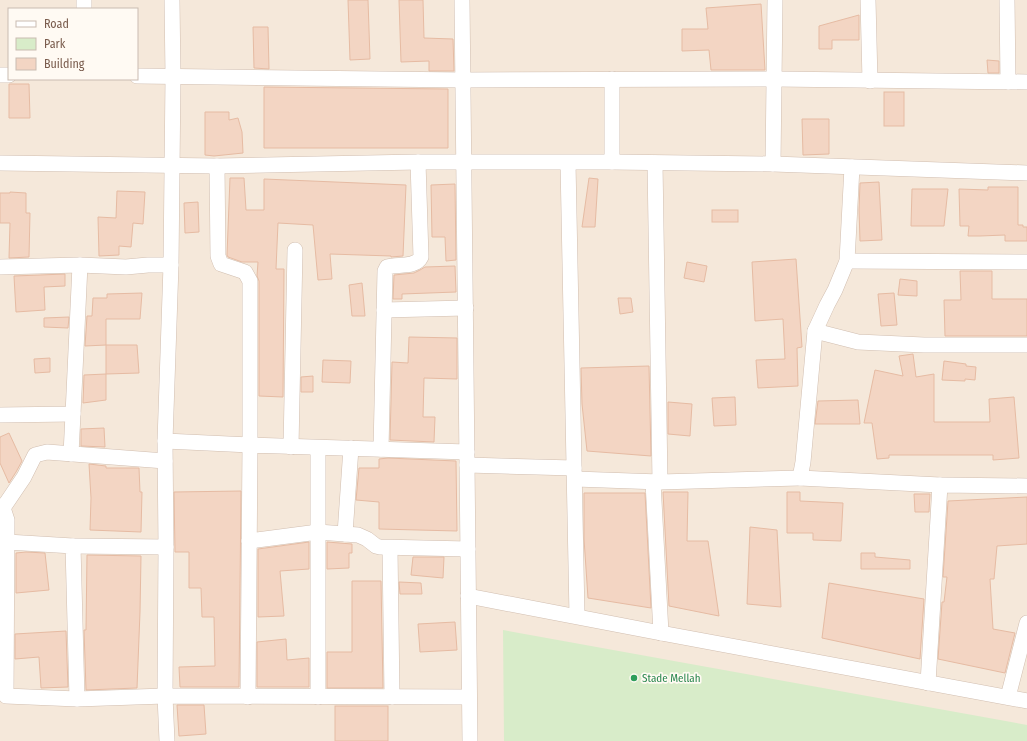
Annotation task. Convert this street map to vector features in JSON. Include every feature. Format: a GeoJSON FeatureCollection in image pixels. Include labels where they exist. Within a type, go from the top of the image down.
{"type":"FeatureCollection","features":[{"type":"Feature","properties":{"kind":"street"},"geometry":{"type":"LineString","coordinates":[[167,741],[165,696],[165,441],[171,265],[173,77],[172,0]]}},
{"type":"Feature","properties":{"kind":"street"},"geometry":{"type":"LineString","coordinates":[[462,0],[470,741]]}},
{"type":"Feature","properties":{"kind":"street"},"geometry":{"type":"LineString","coordinates":[[773,164],[775,0]]}},
{"type":"Feature","properties":{"kind":"street"},"geometry":{"type":"LineString","coordinates":[[868,0],[870,81]]}},
{"type":"Feature","properties":{"kind":"street"},"geometry":{"type":"LineString","coordinates":[[1008,0],[1008,82]]}},
{"type":"Feature","properties":{"kind":"street"},"geometry":{"type":"LineString","coordinates":[[138,76],[463,80],[774,79],[1027,82]]}},
{"type":"Feature","properties":{"kind":"street"},"geometry":{"type":"LineString","coordinates":[[612,79],[612,162]]}},
{"type":"Feature","properties":{"kind":"street"},"geometry":{"type":"LineString","coordinates":[[0,163],[217,166],[418,162],[612,162],[773,164],[1027,173]]}},
{"type":"Feature","properties":{"kind":"street"},"geometry":{"type":"LineString","coordinates":[[381,449],[385,271],[387,267],[414,264],[422,257],[418,162]]}},
{"type":"Feature","properties":{"kind":"street"},"geometry":{"type":"LineString","coordinates":[[568,162],[577,616]]}},
{"type":"Feature","properties":{"kind":"street"},"geometry":{"type":"LineString","coordinates":[[655,163],[656,482],[661,633]]}},
{"type":"Feature","properties":{"kind":"street"},"geometry":{"type":"LineString","coordinates":[[217,166],[218,256],[221,264],[245,272],[250,281],[248,696]]}},
{"type":"Feature","properties":{"kind":"street"},"geometry":{"type":"LineString","coordinates":[[800,478],[803,462],[815,331],[847,261],[852,167]]}},
{"type":"Feature","properties":{"kind":"street"},"geometry":{"type":"LineString","coordinates":[[291,447],[295,250]]}},
{"type":"Feature","properties":{"kind":"street"},"geometry":{"type":"LineString","coordinates":[[847,261],[1027,262]]}},
{"type":"Feature","properties":{"kind":"street"},"geometry":{"type":"LineString","coordinates":[[0,267],[80,265],[126,267],[171,265]]}},
{"type":"Feature","properties":{"kind":"street"},"geometry":{"type":"LineString","coordinates":[[71,454],[80,265]]}},
{"type":"Feature","properties":{"kind":"street"},"geometry":{"type":"LineString","coordinates":[[384,310],[466,308]]}},
{"type":"Feature","properties":{"kind":"street"},"geometry":{"type":"LineString","coordinates":[[815,331],[858,342],[924,345],[1027,345]]}},
{"type":"Feature","properties":{"kind":"street"},"geometry":{"type":"LineString","coordinates":[[0,415],[73,414]]}},
{"type":"Feature","properties":{"kind":"street"},"geometry":{"type":"LineString","coordinates":[[165,441],[291,447],[381,449],[467,458],[574,473],[656,482],[800,478],[940,486],[1027,486]]}},
{"type":"Feature","properties":{"kind":"street"},"geometry":{"type":"LineString","coordinates":[[318,448],[318,697]]}},
{"type":"Feature","properties":{"kind":"street"},"geometry":{"type":"LineString","coordinates":[[345,534],[351,448]]}},
{"type":"Feature","properties":{"kind":"street"},"geometry":{"type":"LineString","coordinates":[[165,461],[47,452],[35,455],[24,477],[2,507],[7,520],[3,696],[76,699],[165,696],[469,697]]}},
{"type":"Feature","properties":{"kind":"street"},"geometry":{"type":"LineString","coordinates":[[928,683],[940,486]]}},
{"type":"Feature","properties":{"kind":"street"},"geometry":{"type":"LineString","coordinates":[[248,541],[318,532],[358,535],[380,548],[468,549]]}},
{"type":"Feature","properties":{"kind":"street"},"geometry":{"type":"LineString","coordinates":[[7,542],[74,546],[166,547]]}},
{"type":"Feature","properties":{"kind":"street"},"geometry":{"type":"LineString","coordinates":[[74,546],[76,699]]}},
{"type":"Feature","properties":{"kind":"street"},"geometry":{"type":"LineString","coordinates":[[390,548],[392,697]]}},
{"type":"Feature","properties":{"kind":"street"},"geometry":{"type":"LineString","coordinates":[[468,596],[1027,701]]}},
{"type":"Feature","properties":{"kind":"street"},"geometry":{"type":"LineString","coordinates":[[1008,697],[1027,623]]}},
{"type":"Feature","properties":{"kind":"shaded area"},"geometry":{"type":"Polygon","coordinates":[[[0,0],[1027,0],[1027,741],[0,741],[0,0]]]}},
{"type":"Feature","properties":{"kind":"green space","name":"Stade Mellah"},"geometry":{"type":"Polygon","coordinates":[[[503,630],[1027,725],[1027,741],[504,741],[503,630]]]}},
{"type":"Feature","properties":{"kind":"building"},"geometry":{"type":"Polygon","coordinates":[[[348,0],[368,0],[370,59],[350,60],[348,0]]]}},
{"type":"Feature","properties":{"kind":"building"},"geometry":{"type":"Polygon","coordinates":[[[399,0],[423,0],[424,38],[453,39],[454,71],[429,71],[429,61],[401,62],[399,0]]]}},
{"type":"Feature","properties":{"kind":"building"},"geometry":{"type":"Polygon","coordinates":[[[761,4],[765,70],[711,70],[709,50],[682,51],[682,29],[708,29],[706,8],[761,4]]]}},
{"type":"Feature","properties":{"kind":"building"},"geometry":{"type":"Polygon","coordinates":[[[859,15],[859,40],[832,40],[832,49],[819,49],[819,26],[859,15]]]}},
{"type":"Feature","properties":{"kind":"building"},"geometry":{"type":"Polygon","coordinates":[[[253,27],[268,27],[269,69],[254,68],[253,27]]]}},
{"type":"Feature","properties":{"kind":"building"},"geometry":{"type":"Polygon","coordinates":[[[987,60],[999,61],[999,73],[988,73],[987,60]]]}},
{"type":"Feature","properties":{"kind":"building"},"geometry":{"type":"Polygon","coordinates":[[[9,84],[29,84],[30,118],[9,118],[9,84]]]}},
{"type":"Feature","properties":{"kind":"building"},"geometry":{"type":"Polygon","coordinates":[[[264,87],[448,89],[448,148],[264,148],[264,87]]]}},
{"type":"Feature","properties":{"kind":"building"},"geometry":{"type":"Polygon","coordinates":[[[884,92],[904,92],[904,126],[884,126],[884,92]]]}},
{"type":"Feature","properties":{"kind":"building"},"geometry":{"type":"Polygon","coordinates":[[[205,112],[229,112],[229,120],[238,118],[242,132],[243,153],[214,156],[205,155],[205,112]]]}},
{"type":"Feature","properties":{"kind":"building"},"geometry":{"type":"Polygon","coordinates":[[[802,119],[829,119],[829,154],[803,155],[802,119]]]}},
{"type":"Feature","properties":{"kind":"building"},"geometry":{"type":"Polygon","coordinates":[[[230,178],[244,178],[246,210],[264,210],[264,179],[406,185],[403,256],[391,257],[330,254],[332,279],[318,280],[313,225],[278,223],[276,269],[284,269],[283,397],[259,396],[258,262],[242,262],[228,257],[227,255],[230,178]]]}},
{"type":"Feature","properties":{"kind":"building"},"geometry":{"type":"Polygon","coordinates":[[[589,178],[598,179],[595,227],[582,227],[589,178]]]}},
{"type":"Feature","properties":{"kind":"building"},"geometry":{"type":"Polygon","coordinates":[[[879,182],[882,240],[860,241],[860,183],[879,182]]]}},
{"type":"Feature","properties":{"kind":"building"},"geometry":{"type":"Polygon","coordinates":[[[455,184],[456,260],[446,261],[445,237],[432,237],[431,185],[455,184]]]}},
{"type":"Feature","properties":{"kind":"building"},"geometry":{"type":"Polygon","coordinates":[[[988,187],[1018,187],[1018,225],[1027,227],[1027,241],[1005,241],[1005,235],[968,236],[969,226],[960,226],[959,189],[988,190],[988,187]]]}},
{"type":"Feature","properties":{"kind":"building"},"geometry":{"type":"Polygon","coordinates":[[[912,189],[948,189],[944,226],[911,226],[912,189]]]}},
{"type":"Feature","properties":{"kind":"building"},"geometry":{"type":"Polygon","coordinates":[[[117,191],[145,192],[143,224],[133,223],[131,247],[119,246],[119,255],[99,256],[98,217],[116,218],[117,191]]]}},
{"type":"Feature","properties":{"kind":"building"},"geometry":{"type":"Polygon","coordinates":[[[0,193],[26,193],[26,213],[30,213],[29,257],[9,258],[10,223],[0,223],[0,193]]]}},
{"type":"Feature","properties":{"kind":"building"},"geometry":{"type":"Polygon","coordinates":[[[198,202],[199,232],[185,233],[184,203],[198,202]]]}},
{"type":"Feature","properties":{"kind":"building"},"geometry":{"type":"Polygon","coordinates":[[[712,210],[738,210],[738,222],[712,222],[712,210]]]}},
{"type":"Feature","properties":{"kind":"building"},"geometry":{"type":"Polygon","coordinates":[[[796,259],[802,347],[797,348],[798,386],[758,388],[756,360],[785,359],[783,319],[755,321],[752,262],[796,259]]]}},
{"type":"Feature","properties":{"kind":"building"},"geometry":{"type":"Polygon","coordinates":[[[687,262],[707,266],[704,282],[684,278],[687,262]]]}},
{"type":"Feature","properties":{"kind":"building"},"geometry":{"type":"Polygon","coordinates":[[[455,266],[456,292],[402,294],[402,299],[393,299],[394,275],[414,273],[425,267],[455,266]]]}},
{"type":"Feature","properties":{"kind":"building"},"geometry":{"type":"Polygon","coordinates":[[[960,271],[992,271],[992,299],[1027,299],[1027,336],[945,336],[944,300],[961,300],[960,271]]]}},
{"type":"Feature","properties":{"kind":"building"},"geometry":{"type":"Polygon","coordinates":[[[65,274],[65,286],[44,287],[45,310],[16,312],[14,276],[65,274]]]}},
{"type":"Feature","properties":{"kind":"building"},"geometry":{"type":"Polygon","coordinates":[[[900,279],[917,281],[917,296],[898,295],[900,279]]]}},
{"type":"Feature","properties":{"kind":"building"},"geometry":{"type":"Polygon","coordinates":[[[362,283],[365,316],[352,316],[349,285],[362,283]]]}},
{"type":"Feature","properties":{"kind":"building"},"geometry":{"type":"Polygon","coordinates":[[[142,293],[140,319],[106,319],[106,345],[85,346],[87,316],[92,316],[93,298],[107,298],[107,294],[142,293]]]}},
{"type":"Feature","properties":{"kind":"building"},"geometry":{"type":"Polygon","coordinates":[[[894,293],[897,325],[881,326],[878,294],[894,293]]]}},
{"type":"Feature","properties":{"kind":"building"},"geometry":{"type":"Polygon","coordinates":[[[618,298],[631,298],[633,312],[620,314],[618,298]]]}},
{"type":"Feature","properties":{"kind":"building"},"geometry":{"type":"Polygon","coordinates":[[[69,317],[68,328],[44,327],[44,318],[69,317]]]}},
{"type":"Feature","properties":{"kind":"building"},"geometry":{"type":"Polygon","coordinates":[[[409,337],[457,338],[457,379],[424,378],[423,417],[435,417],[434,442],[390,440],[392,362],[408,363],[409,337]]]}},
{"type":"Feature","properties":{"kind":"building"},"geometry":{"type":"Polygon","coordinates":[[[106,345],[137,345],[139,373],[106,374],[106,345]]]}},
{"type":"Feature","properties":{"kind":"building"},"geometry":{"type":"Polygon","coordinates":[[[913,354],[916,377],[934,374],[934,422],[990,422],[989,399],[1014,397],[1019,458],[993,460],[993,455],[889,455],[889,458],[877,459],[872,423],[864,423],[875,370],[903,376],[899,356],[913,354]]]}},
{"type":"Feature","properties":{"kind":"building"},"geometry":{"type":"Polygon","coordinates":[[[50,358],[50,372],[35,373],[34,359],[50,358]]]}},
{"type":"Feature","properties":{"kind":"building"},"geometry":{"type":"Polygon","coordinates":[[[323,360],[351,361],[350,383],[322,382],[323,360]]]}},
{"type":"Feature","properties":{"kind":"building"},"geometry":{"type":"Polygon","coordinates":[[[944,361],[976,367],[975,380],[942,380],[944,361]]]}},
{"type":"Feature","properties":{"kind":"building"},"geometry":{"type":"Polygon","coordinates":[[[649,366],[651,456],[587,451],[582,404],[581,368],[649,366]]]}},
{"type":"Feature","properties":{"kind":"building"},"geometry":{"type":"Polygon","coordinates":[[[106,374],[106,400],[83,403],[84,375],[106,374]]]}},
{"type":"Feature","properties":{"kind":"building"},"geometry":{"type":"Polygon","coordinates":[[[313,376],[313,392],[301,392],[301,377],[313,376]]]}},
{"type":"Feature","properties":{"kind":"building"},"geometry":{"type":"Polygon","coordinates":[[[735,397],[736,425],[714,426],[712,398],[735,397]]]}},
{"type":"Feature","properties":{"kind":"building"},"geometry":{"type":"Polygon","coordinates":[[[858,400],[860,424],[815,424],[818,401],[858,400]]]}},
{"type":"Feature","properties":{"kind":"building"},"geometry":{"type":"Polygon","coordinates":[[[668,402],[692,404],[690,436],[668,434],[668,402]]]}},
{"type":"Feature","properties":{"kind":"building"},"geometry":{"type":"Polygon","coordinates":[[[104,428],[105,447],[81,446],[81,429],[104,428]]]}},
{"type":"Feature","properties":{"kind":"building"},"geometry":{"type":"Polygon","coordinates":[[[9,433],[22,461],[9,483],[0,463],[0,437],[9,433]]]}},
{"type":"Feature","properties":{"kind":"building"},"geometry":{"type":"Polygon","coordinates":[[[388,458],[456,461],[457,531],[379,529],[379,502],[356,500],[359,468],[379,468],[379,459],[388,458]]]}},
{"type":"Feature","properties":{"kind":"building"},"geometry":{"type":"Polygon","coordinates":[[[89,464],[106,466],[106,468],[139,468],[140,492],[142,492],[141,532],[90,530],[91,498],[89,464]]]}},
{"type":"Feature","properties":{"kind":"building"},"geometry":{"type":"Polygon","coordinates":[[[241,491],[239,687],[180,687],[179,667],[215,666],[214,617],[202,617],[201,588],[189,588],[189,552],[175,552],[174,492],[241,491]]]}},
{"type":"Feature","properties":{"kind":"building"},"geometry":{"type":"Polygon","coordinates":[[[663,492],[688,492],[687,541],[708,541],[719,616],[669,606],[663,492]]]}},
{"type":"Feature","properties":{"kind":"building"},"geometry":{"type":"Polygon","coordinates":[[[787,492],[800,492],[800,501],[843,503],[841,541],[813,540],[813,533],[787,533],[787,492]]]}},
{"type":"Feature","properties":{"kind":"building"},"geometry":{"type":"Polygon","coordinates":[[[584,493],[645,493],[651,608],[588,598],[584,539],[584,493]]]}},
{"type":"Feature","properties":{"kind":"building"},"geometry":{"type":"Polygon","coordinates":[[[914,494],[930,494],[929,512],[915,512],[914,494]]]}},
{"type":"Feature","properties":{"kind":"building"},"geometry":{"type":"Polygon","coordinates":[[[1027,497],[1027,544],[997,546],[994,579],[990,579],[993,629],[1015,633],[1005,673],[938,659],[942,602],[944,602],[947,577],[943,577],[948,501],[1027,497]]]}},
{"type":"Feature","properties":{"kind":"building"},"geometry":{"type":"Polygon","coordinates":[[[750,527],[777,530],[781,607],[747,604],[750,527]]]}},
{"type":"Feature","properties":{"kind":"building"},"geometry":{"type":"Polygon","coordinates":[[[309,542],[309,569],[280,571],[284,616],[258,617],[258,549],[309,542]]]}},
{"type":"Feature","properties":{"kind":"building"},"geometry":{"type":"Polygon","coordinates":[[[327,542],[352,544],[352,553],[349,553],[349,568],[327,569],[327,542]]]}},
{"type":"Feature","properties":{"kind":"building"},"geometry":{"type":"Polygon","coordinates":[[[16,553],[45,553],[49,590],[16,593],[16,553]]]}},
{"type":"Feature","properties":{"kind":"building"},"geometry":{"type":"Polygon","coordinates":[[[861,553],[875,553],[875,557],[910,560],[910,569],[861,569],[861,553]]]}},
{"type":"Feature","properties":{"kind":"building"},"geometry":{"type":"Polygon","coordinates":[[[87,555],[141,556],[137,688],[86,690],[84,630],[86,630],[87,555]]]}},
{"type":"Feature","properties":{"kind":"building"},"geometry":{"type":"Polygon","coordinates":[[[413,557],[444,557],[443,578],[411,575],[413,557]]]}},
{"type":"Feature","properties":{"kind":"building"},"geometry":{"type":"Polygon","coordinates":[[[352,581],[381,581],[383,688],[327,688],[327,652],[352,652],[352,581]]]}},
{"type":"Feature","properties":{"kind":"building"},"geometry":{"type":"Polygon","coordinates":[[[399,582],[421,583],[422,594],[400,594],[399,582]]]}},
{"type":"Feature","properties":{"kind":"building"},"geometry":{"type":"Polygon","coordinates":[[[829,583],[924,599],[920,659],[822,638],[829,583]]]}},
{"type":"Feature","properties":{"kind":"building"},"geometry":{"type":"Polygon","coordinates":[[[455,622],[457,650],[420,652],[418,624],[455,622]]]}},
{"type":"Feature","properties":{"kind":"building"},"geometry":{"type":"Polygon","coordinates":[[[66,631],[68,687],[41,688],[39,657],[15,659],[15,634],[66,631]]]}},
{"type":"Feature","properties":{"kind":"building"},"geometry":{"type":"Polygon","coordinates":[[[286,639],[287,660],[309,658],[309,687],[257,687],[257,642],[286,639]]]}},
{"type":"Feature","properties":{"kind":"building"},"geometry":{"type":"Polygon","coordinates":[[[177,705],[204,705],[206,734],[179,736],[177,705]]]}},
{"type":"Feature","properties":{"kind":"building"},"geometry":{"type":"Polygon","coordinates":[[[335,706],[388,706],[388,741],[335,741],[335,706]]]}},
{"type":"Feature","properties":{"kind":"place","name":"Stade Mellah"},"geometry":{"type":"Point","coordinates":[634,678]}}]}
